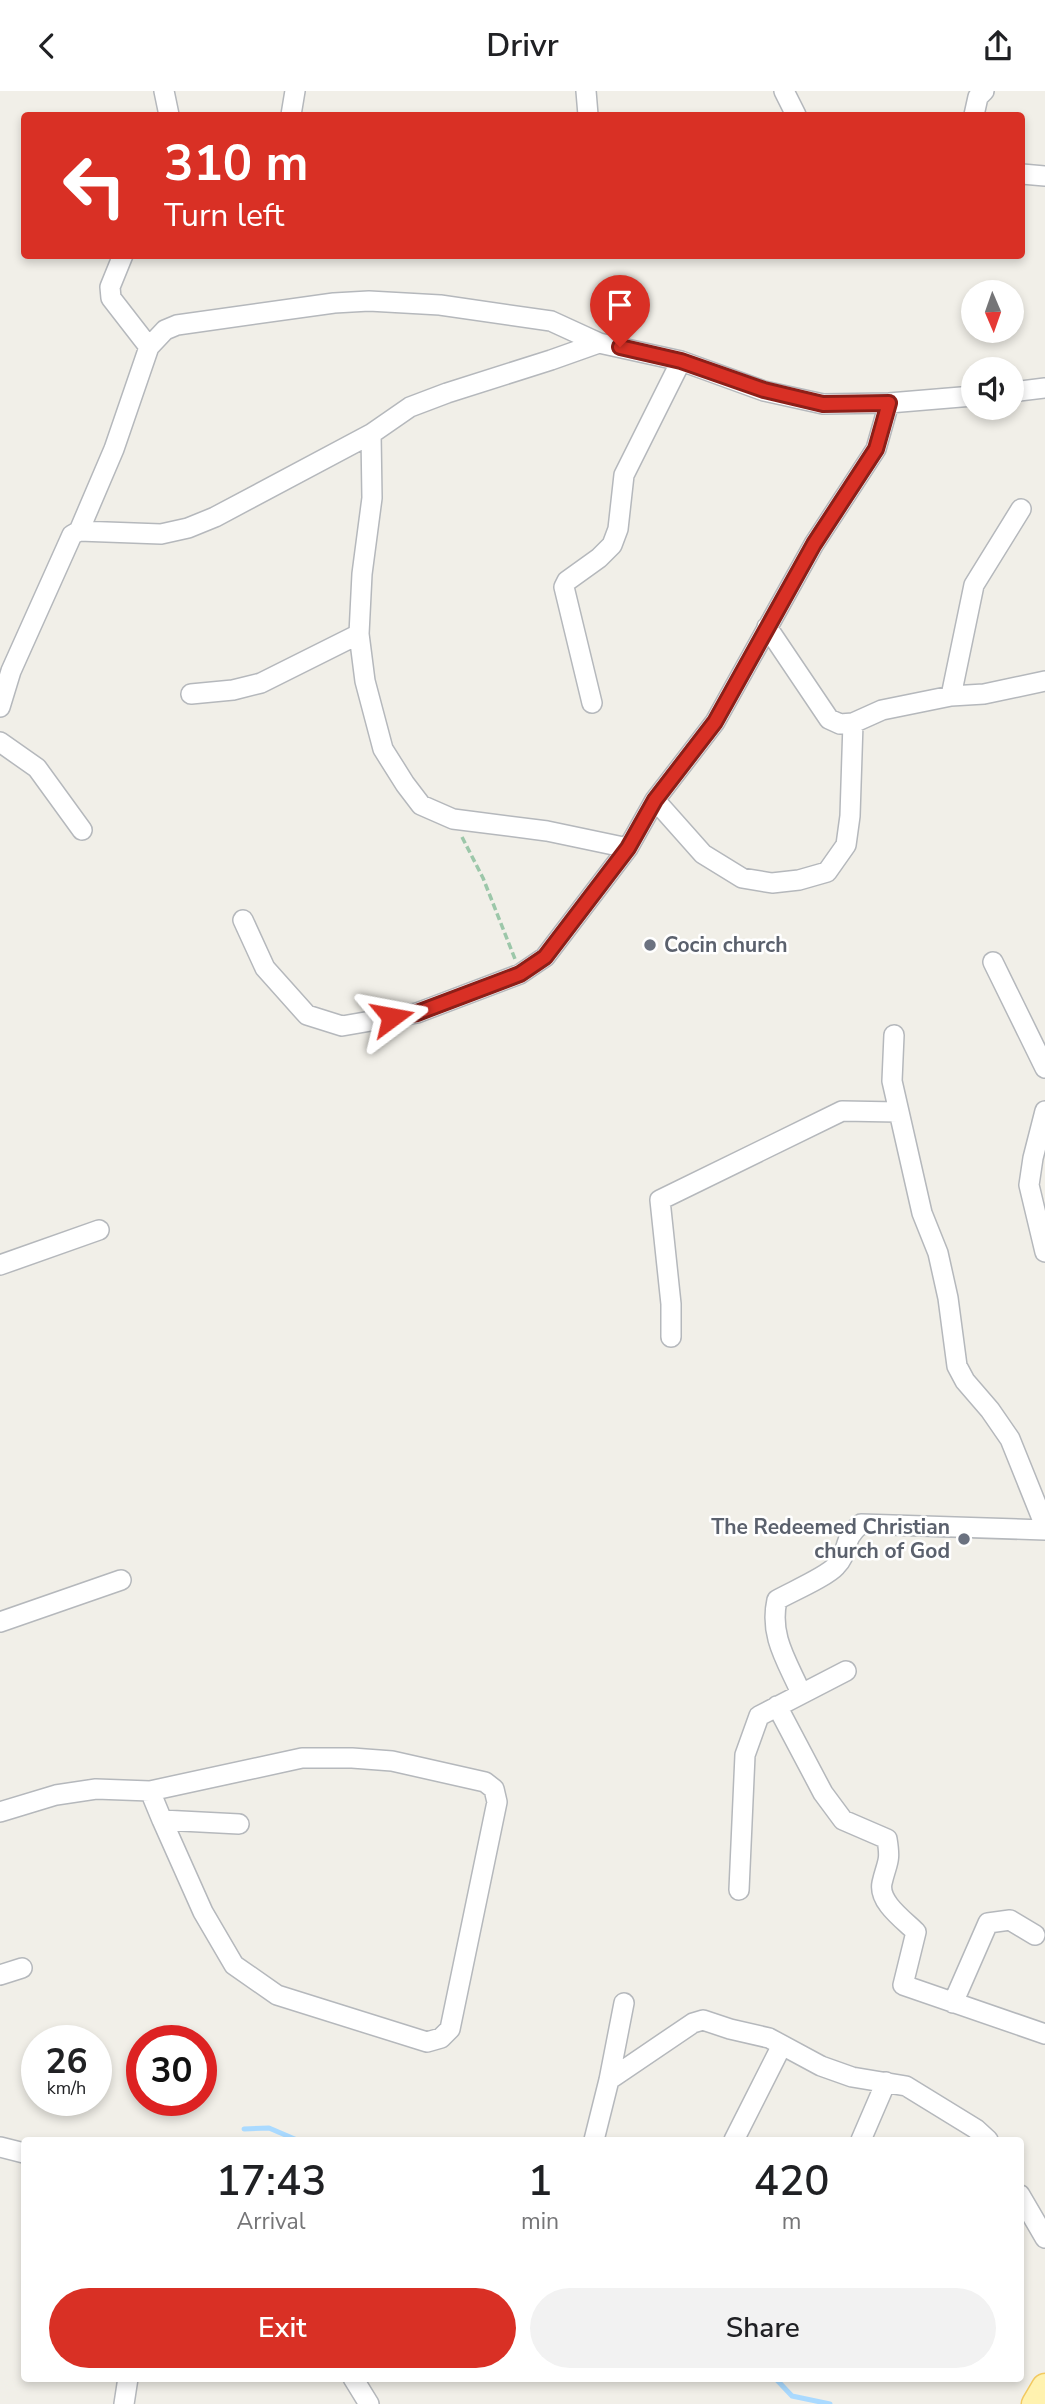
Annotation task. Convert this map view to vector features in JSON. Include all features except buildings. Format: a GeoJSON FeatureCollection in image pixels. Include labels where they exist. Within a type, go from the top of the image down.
{"type":"FeatureCollection","features":[{"type":"Feature","properties":{"kind":"main road"},"geometry":{"type":"LineString","coordinates":[[1035,2404],[1045,2388]]}},
{"type":"Feature","properties":{"kind":"street"},"geometry":{"type":"LineString","coordinates":[[164,91],[168,112]]}},
{"type":"Feature","properties":{"kind":"street"},"geometry":{"type":"LineString","coordinates":[[292,112],[295,91]]}},
{"type":"Feature","properties":{"kind":"street"},"geometry":{"type":"LineString","coordinates":[[586,91],[588,112]]}},
{"type":"Feature","properties":{"kind":"street"},"geometry":{"type":"LineString","coordinates":[[784,91],[794,112]]}},
{"type":"Feature","properties":{"kind":"street"},"geometry":{"type":"LineString","coordinates":[[975,112],[978,97],[984,91]]}},
{"type":"Feature","properties":{"kind":"street"},"geometry":{"type":"LineString","coordinates":[[1025,174],[1045,176]]}},
{"type":"Feature","properties":{"kind":"street"},"geometry":{"type":"LineString","coordinates":[[121,259],[110,287],[111,298],[149,347]]}},
{"type":"Feature","properties":{"kind":"street"},"geometry":{"type":"LineString","coordinates":[[79,531],[114,449],[149,347],[164,330],[177,325],[334,303],[369,301],[440,305],[551,321],[599,343],[681,361],[764,390],[823,404],[889,403],[961,397]]}},
{"type":"Feature","properties":{"kind":"street"},"geometry":{"type":"LineString","coordinates":[[0,707],[11,671],[72,535],[79,531],[161,534],[188,528],[215,517],[371,434],[410,407],[599,343]]}},
{"type":"Feature","properties":{"kind":"street"},"geometry":{"type":"LineString","coordinates":[[592,703],[564,587],[612,545],[618,529],[624,475],[681,361]]}},
{"type":"Feature","properties":{"kind":"street"},"geometry":{"type":"LineString","coordinates":[[1024,391],[1045,388]]}},
{"type":"Feature","properties":{"kind":"street"},"geometry":{"type":"LineString","coordinates":[[243,920],[265,968],[307,1015],[342,1025],[417,1013],[520,974],[545,957],[628,848],[655,800],[715,722],[814,544],[876,449],[889,403]]}},
{"type":"Feature","properties":{"kind":"street"},"geometry":{"type":"LineString","coordinates":[[371,434],[372,498],[362,574],[359,634],[365,681],[383,748],[421,805],[453,819],[547,831],[628,848]]}},
{"type":"Feature","properties":{"kind":"street"},"geometry":{"type":"LineString","coordinates":[[951,696],[974,585],[1021,509]]}},
{"type":"Feature","properties":{"kind":"street"},"geometry":{"type":"LineString","coordinates":[[767,627],[829,719],[839,724],[853,723],[881,710],[951,696],[984,694],[1045,681]]}},
{"type":"Feature","properties":{"kind":"street"},"geometry":{"type":"LineString","coordinates":[[191,694],[233,690],[261,683],[359,634]]}},
{"type":"Feature","properties":{"kind":"street"},"geometry":{"type":"LineString","coordinates":[[655,800],[703,854],[742,878],[772,883],[799,880],[827,872],[846,845],[850,816],[853,723]]}},
{"type":"Feature","properties":{"kind":"street"},"geometry":{"type":"LineString","coordinates":[[0,742],[37,768],[82,830]]}},
{"type":"Feature","properties":{"kind":"street"},"geometry":{"type":"LineString","coordinates":[[992,962],[1045,1068]]}},
{"type":"Feature","properties":{"kind":"street"},"geometry":{"type":"LineString","coordinates":[[801,1693],[775,1630],[773,1617],[777,1600],[835,1567],[844,1554],[847,1538],[861,1524],[1045,1528],[1010,1439],[965,1381],[957,1366],[948,1298],[937,1253],[922,1213],[892,1081],[894,1035]]}},
{"type":"Feature","properties":{"kind":"street"},"geometry":{"type":"LineString","coordinates":[[671,1336],[670,1293],[660,1200],[842,1111],[898,1112]]}},
{"type":"Feature","properties":{"kind":"street"},"geometry":{"type":"LineString","coordinates":[[1045,1111],[1029,1185],[1045,1252]]}},
{"type":"Feature","properties":{"kind":"street"},"geometry":{"type":"LineString","coordinates":[[0,1265],[99,1230]]}},
{"type":"Feature","properties":{"kind":"street"},"geometry":{"type":"LineString","coordinates":[[0,1622],[121,1580]]}},
{"type":"Feature","properties":{"kind":"street"},"geometry":{"type":"LineString","coordinates":[[739,1890],[745,1755],[759,1716],[846,1671]]}},
{"type":"Feature","properties":{"kind":"street"},"geometry":{"type":"LineString","coordinates":[[777,1706],[823,1793],[843,1820],[887,1839],[890,1859],[881,1886],[886,1901],[916,1932],[902,1985],[1045,2034]]}},
{"type":"Feature","properties":{"kind":"street"},"geometry":{"type":"LineString","coordinates":[[0,1812],[56,1795],[96,1789],[150,1791],[303,1758],[392,1761],[485,1782],[494,1789],[497,1802],[450,2029],[441,2038],[427,2042],[277,1995],[234,1965],[203,1912],[150,1791]]}},
{"type":"Feature","properties":{"kind":"street"},"geometry":{"type":"LineString","coordinates":[[162,1820],[239,1824]]}},
{"type":"Feature","properties":{"kind":"street"},"geometry":{"type":"LineString","coordinates":[[953,2003],[988,1923],[1010,1920],[1035,1935]]}},
{"type":"Feature","properties":{"kind":"street"},"geometry":{"type":"LineString","coordinates":[[0,1975],[22,1968]]}},
{"type":"Feature","properties":{"kind":"street"},"geometry":{"type":"LineString","coordinates":[[595,2137],[624,2003]]}},
{"type":"Feature","properties":{"kind":"street"},"geometry":{"type":"LineString","coordinates":[[609,2080],[693,2023],[703,2020],[769,2038],[831,2070],[852,2077],[906,2086],[985,2137]]}},
{"type":"Feature","properties":{"kind":"street"},"geometry":{"type":"LineString","coordinates":[[736,2137],[782,2045]]}},
{"type":"Feature","properties":{"kind":"street"},"geometry":{"type":"LineString","coordinates":[[862,2137],[886,2083]]}},
{"type":"Feature","properties":{"kind":"street"},"geometry":{"type":"LineString","coordinates":[[0,2147],[21,2152]]}},
{"type":"Feature","properties":{"kind":"street"},"geometry":{"type":"LineString","coordinates":[[1024,2202],[1045,2238]]}},
{"type":"Feature","properties":{"kind":"street"},"geometry":{"type":"LineString","coordinates":[[124,2404],[127,2382]]}},
{"type":"Feature","properties":{"kind":"street"},"geometry":{"type":"LineString","coordinates":[[355,2382],[369,2404]]}},
{"type":"Feature","properties":{"kind":"path"},"geometry":{"type":"LineString","coordinates":[[453,819],[483,878],[520,974]]}},
{"type":"Feature","properties":{"kind":"waterway"},"geometry":{"type":"LineString","coordinates":[[244,2129],[269,2128],[290,2137]]}},
{"type":"Feature","properties":{"kind":"waterway"},"geometry":{"type":"LineString","coordinates":[[779,2382],[792,2396],[830,2404]]}},
{"type":"Feature","properties":{"kind":"place","name":"Cocin church"},"geometry":{"type":"Point","coordinates":[650,945]}},
{"type":"Feature","properties":{"kind":"place","name":"The Redeemed Christian church of God"},"geometry":{"type":"Point","coordinates":[964,1539]}},
{"type":"Feature","properties":{"kind":"route"},"geometry":{"type":"LineString","coordinates":[[392,1017],[417,1013],[520,974],[545,957],[628,848],[655,800],[715,722],[814,544],[876,449],[889,403],[823,404],[764,390],[681,361],[620,347]]}}]}
